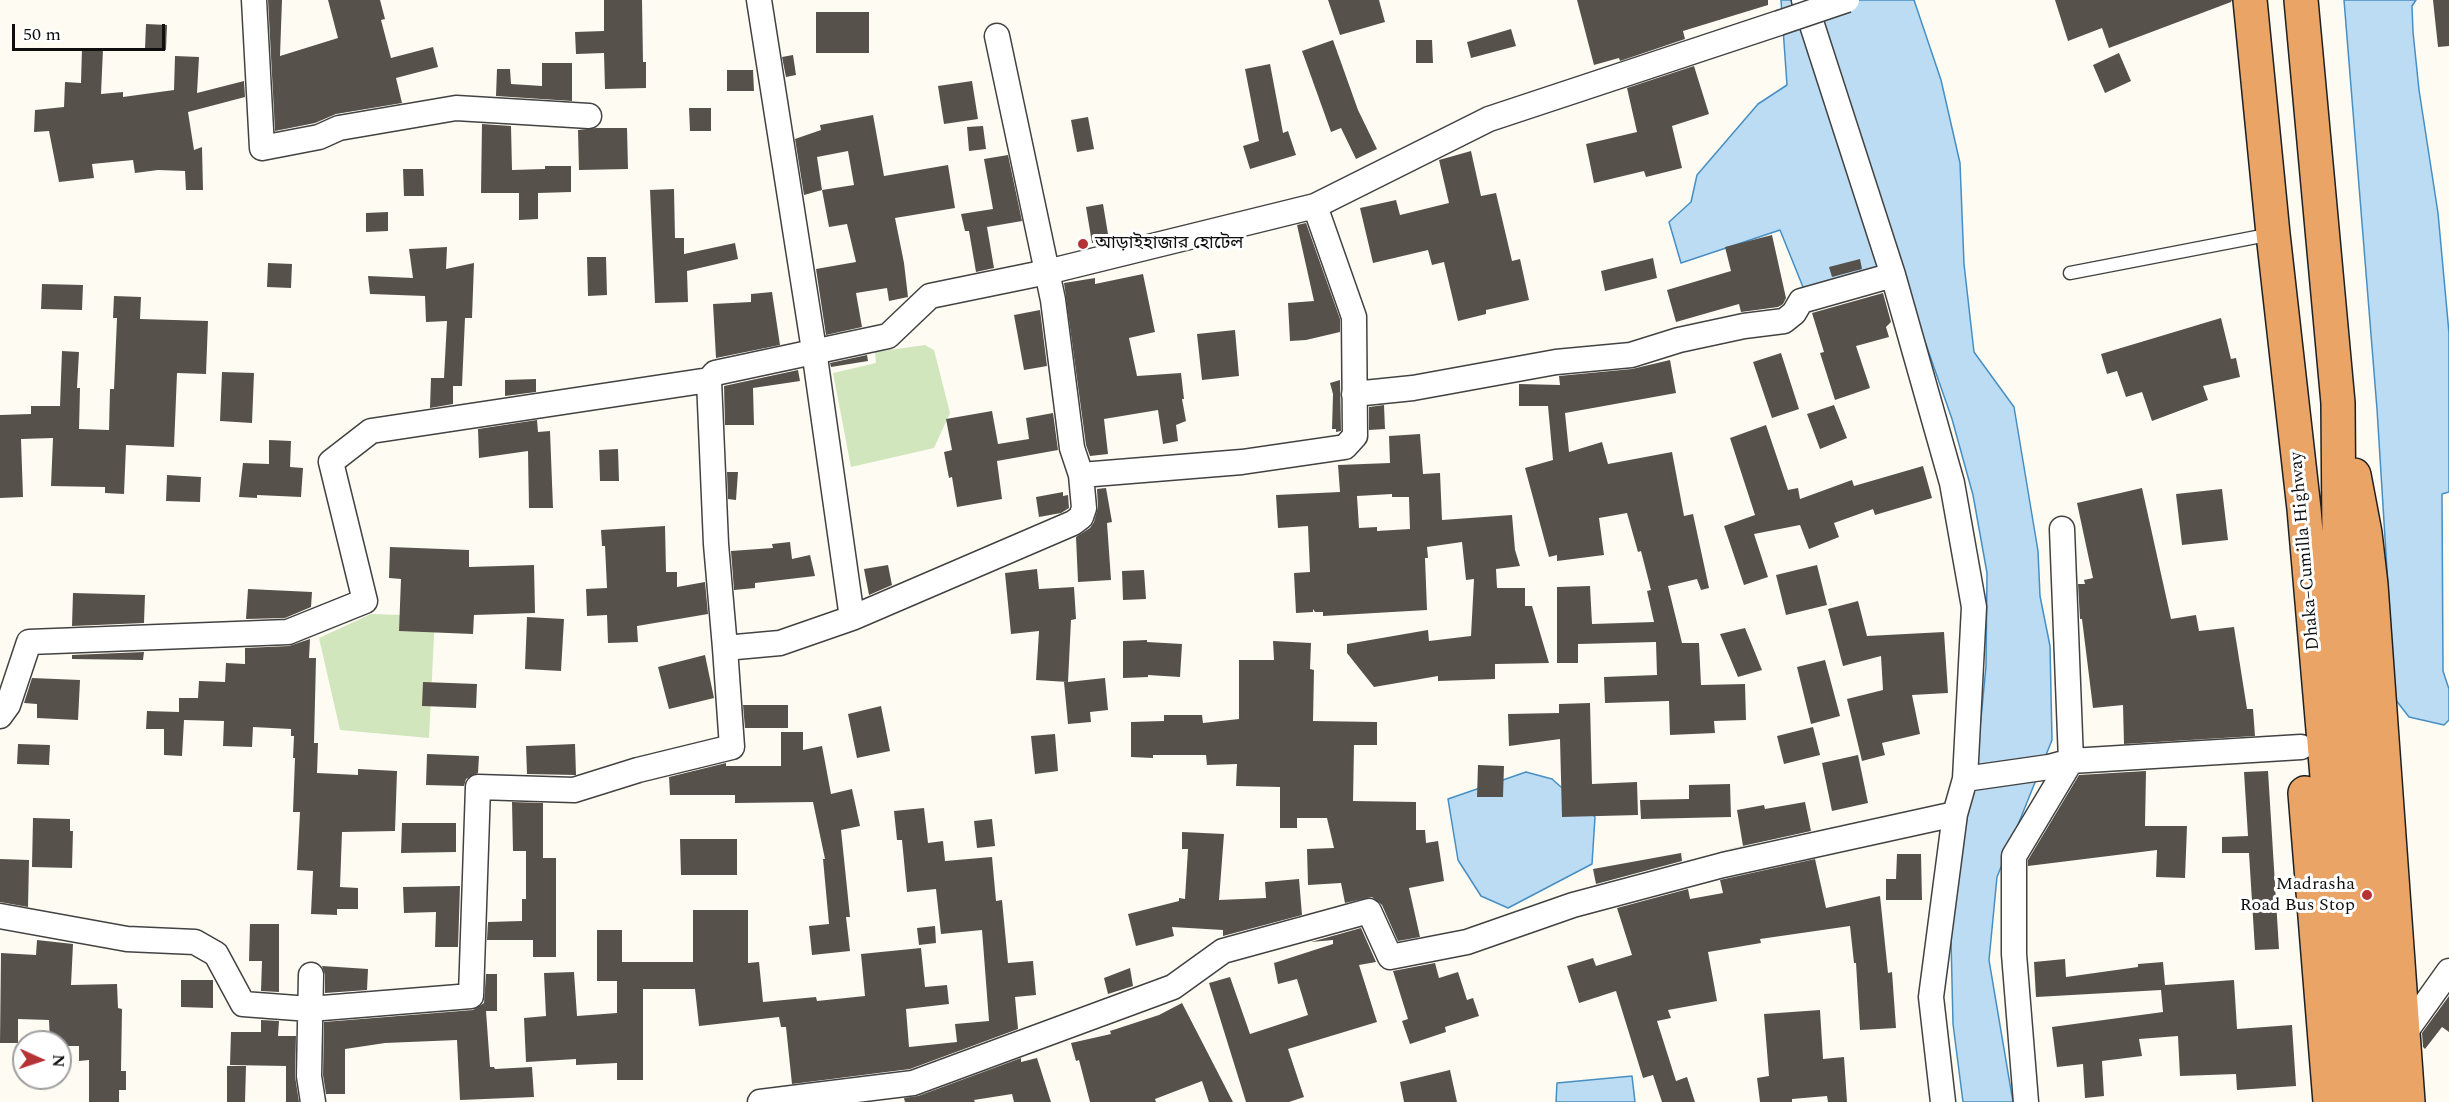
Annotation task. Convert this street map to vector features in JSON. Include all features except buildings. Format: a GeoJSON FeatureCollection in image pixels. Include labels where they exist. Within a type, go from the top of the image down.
{"type":"FeatureCollection","features":[{"type":"Feature","properties":{"kind":"highway","name":"Dhaka–Cumilla Highway"},"geometry":{"type":"LineString","coordinates":[[2250,0],[2273,234],[2304,509],[2355,1102]]}},
{"type":"Feature","properties":{"kind":"highway","name":"Dhaka–Cumilla Highway"},"geometry":{"type":"LineString","coordinates":[[2301,0],[2338,403],[2339,536],[2383,1102]]}},
{"type":"Feature","properties":{"kind":"highway"},"geometry":{"type":"LineString","coordinates":[[2338,403],[2355,477],[2371,585],[2408,1102]]}},
{"type":"Feature","properties":{"kind":"highway"},"geometry":{"type":"LineString","coordinates":[[2292,410],[2280,493],[2330,1102]]}},
{"type":"Feature","properties":{"kind":"street"},"geometry":{"type":"LineString","coordinates":[[254,0],[262,148],[319,137],[339,128],[456,108],[589,116]]}},
{"type":"Feature","properties":{"kind":"street"},"geometry":{"type":"LineString","coordinates":[[759,0],[814,350],[852,618]]}},
{"type":"Feature","properties":{"kind":"street"},"geometry":{"type":"LineString","coordinates":[[1804,0],[1893,275],[1952,483],[1974,607],[1968,778],[1955,814],[1931,997],[1943,1102]]}},
{"type":"Feature","properties":{"kind":"street"},"geometry":{"type":"LineString","coordinates":[[0,716],[8,705],[29,642],[58,643],[187,634],[288,632],[365,601],[331,462],[371,431],[709,380],[715,373],[888,336],[930,296],[1047,273],[1315,206],[1488,119],[1846,0]]}},
{"type":"Feature","properties":{"kind":"street"},"geometry":{"type":"LineString","coordinates":[[725,648],[780,643],[852,618],[1073,523],[1081,517],[1084,508],[1081,475],[1072,448],[1047,273],[997,36]]}},
{"type":"Feature","properties":{"kind":"street"},"geometry":{"type":"LineString","coordinates":[[1081,475],[1242,462],[1345,447],[1354,436],[1354,317],[1315,206]]}},
{"type":"Feature","properties":{"kind":"street"},"geometry":{"type":"LineString","coordinates":[[1354,394],[1413,388],[1556,362],[1631,356],[1679,340],[1744,326],[1784,321],[1794,313],[1801,301],[1893,275]]}},
{"type":"Feature","properties":{"kind":"street"},"geometry":{"type":"LineString","coordinates":[[0,916],[127,939],[195,942],[216,954],[243,1004],[310,1009],[471,996],[478,787],[574,790],[638,770],[732,747],[716,544],[709,380]]}},
{"type":"Feature","properties":{"kind":"street"},"geometry":{"type":"LineString","coordinates":[[2026,1102],[2013,954],[2014,856],[2060,764],[2062,529]]}},
{"type":"Feature","properties":{"kind":"street"},"geometry":{"type":"LineString","coordinates":[[1968,778],[2060,764],[2301,747]]}},
{"type":"Feature","properties":{"kind":"street"},"geometry":{"type":"LineString","coordinates":[[760,1102],[913,1083],[1173,987],[1223,951],[1369,911],[1390,957],[1467,942],[1574,905],[1723,865],[1955,814]]}},
{"type":"Feature","properties":{"kind":"street"},"geometry":{"type":"LineString","coordinates":[[2404,1034],[2449,971]]}},
{"type":"Feature","properties":{"kind":"street"},"geometry":{"type":"LineString","coordinates":[[311,975],[309,1076],[313,1102]]}},
{"type":"Feature","properties":{"kind":"lane"},"geometry":{"type":"LineString","coordinates":[[2070,273],[2273,234]]}},
{"type":"Feature","properties":{"kind":"green space"},"geometry":{"type":"Polygon","coordinates":[[[925,345],[934,350],[950,413],[934,448],[851,467],[833,373],[876,363],[875,352],[925,345]]]}},
{"type":"Feature","properties":{"kind":"green space"},"geometry":{"type":"Polygon","coordinates":[[[371,614],[435,616],[429,738],[340,730],[319,638],[371,614]]]}},
{"type":"Feature","properties":{"kind":"water"},"geometry":{"type":"Polygon","coordinates":[[[1781,0],[1914,0],[1941,80],[1960,163],[1964,264],[1974,352],[2014,407],[2038,551],[2040,596],[2050,646],[2052,740],[1997,877],[1989,960],[2013,1102],[1963,1102],[1953,1024],[1950,897],[1968,813],[1981,719],[1986,666],[1987,573],[1973,495],[1952,419],[1900,270],[1805,292],[1780,230],[1681,263],[1669,222],[1691,202],[1697,175],[1758,104],[1787,85],[1781,0]]]}},
{"type":"Feature","properties":{"kind":"water"},"geometry":{"type":"Polygon","coordinates":[[[2344,0],[2416,0],[2412,6],[2413,32],[2419,90],[2438,213],[2449,333],[2449,492],[2442,494],[2443,671],[2449,689],[2449,720],[2444,725],[2409,717],[2395,699],[2377,409],[2344,0]]]}},
{"type":"Feature","properties":{"kind":"water"},"geometry":{"type":"Polygon","coordinates":[[[1526,772],[1552,779],[1595,817],[1592,864],[1508,908],[1481,896],[1458,860],[1448,799],[1526,772]]]}},
{"type":"Feature","properties":{"kind":"water"},"geometry":{"type":"Polygon","coordinates":[[[1632,1076],[1635,1102],[1556,1102],[1557,1083],[1632,1076]]]}},
{"type":"Feature","properties":{"kind":"place","name":"আড়াইহাজার হোটেল"},"geometry":{"type":"Point","coordinates":[1083,244]}},
{"type":"Feature","properties":{"kind":"place","name":"Madrasha Road Bus Stop"},"geometry":{"type":"Point","coordinates":[2367,895]}}]}
